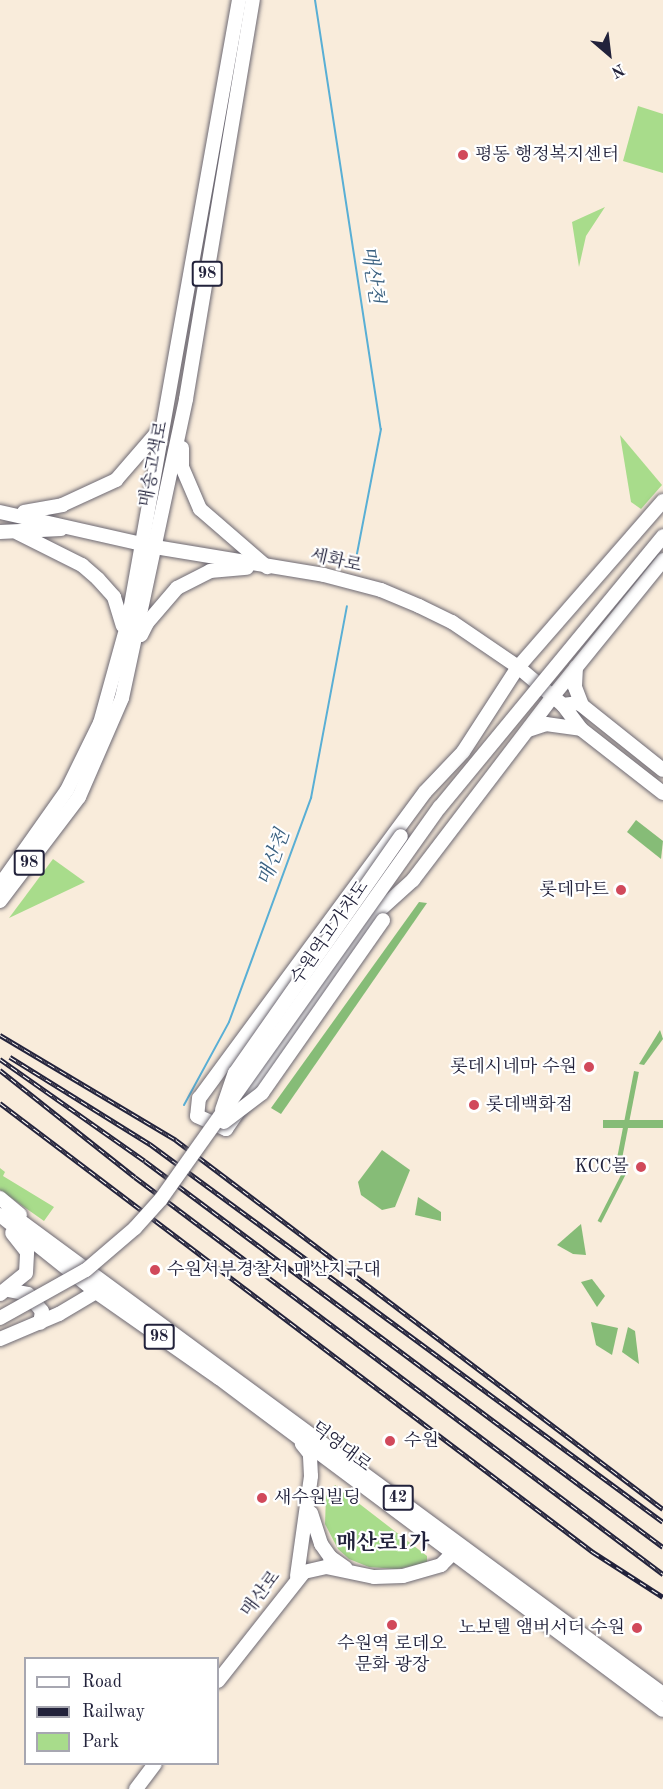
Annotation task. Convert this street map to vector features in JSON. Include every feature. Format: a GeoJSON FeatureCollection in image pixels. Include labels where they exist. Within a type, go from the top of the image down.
{"type":"FeatureCollection","features":[{"type":"Feature","properties":{"kind":"main road","name":"매송고색로"},"geometry":{"type":"LineString","coordinates":[[0,901],[79,797],[109,734],[132,657],[149,546],[162,426],[239,0]]}},
{"type":"Feature","properties":{"kind":"main road","name":"매송고색로"},"geometry":{"type":"LineString","coordinates":[[0,885],[72,781],[100,723],[183,414],[253,0]]}},
{"type":"Feature","properties":{"kind":"main road"},"geometry":{"type":"LineString","coordinates":[[183,414],[182,467],[200,509],[267,567]]}},
{"type":"Feature","properties":{"kind":"main road"},"geometry":{"type":"LineString","coordinates":[[18,513],[62,505],[116,480],[162,426]]}},
{"type":"Feature","properties":{"kind":"main road"},"geometry":{"type":"LineString","coordinates":[[217,1126],[235,1073],[401,836],[463,752],[518,667],[663,501]]}},
{"type":"Feature","properties":{"kind":"main road","name":"세화로"},"geometry":{"type":"LineString","coordinates":[[0,512],[18,513],[149,546],[324,575],[381,591],[452,622],[518,667],[558,700],[581,729],[663,793]]}},
{"type":"Feature","properties":{"kind":"main road","name":"세화로"},"geometry":{"type":"LineString","coordinates":[[0,532],[18,533],[71,527]]}},
{"type":"Feature","properties":{"kind":"main road"},"geometry":{"type":"LineString","coordinates":[[18,533],[82,565],[98,579],[121,611],[124,634]]}},
{"type":"Feature","properties":{"kind":"main road","name":"수원역고가차도"},"geometry":{"type":"LineString","coordinates":[[0,1318],[61,1287],[111,1250],[161,1199],[217,1126],[440,807],[663,536]]}},
{"type":"Feature","properties":{"kind":"main road"},"geometry":{"type":"LineString","coordinates":[[217,1126],[262,1093],[413,880],[527,730],[558,700],[576,667],[663,560]]}},
{"type":"Feature","properties":{"kind":"main road"},"geometry":{"type":"LineString","coordinates":[[132,657],[147,623],[177,588],[210,571],[267,567]]}},
{"type":"Feature","properties":{"kind":"main road"},"geometry":{"type":"LineString","coordinates":[[576,667],[575,687],[582,705]]}},
{"type":"Feature","properties":{"kind":"main road"},"geometry":{"type":"LineString","coordinates":[[558,700],[582,705],[663,770]]}},
{"type":"Feature","properties":{"kind":"main road"},"geometry":{"type":"LineString","coordinates":[[527,730],[546,724],[581,729]]}},
{"type":"Feature","properties":{"kind":"main road"},"geometry":{"type":"LineString","coordinates":[[413,880],[373,916],[226,1129],[197,1116],[199,1098],[425,792],[463,752]]}},
{"type":"Feature","properties":{"kind":"main road","name":"덕영대로"},"geometry":{"type":"LineString","coordinates":[[0,1198],[29,1231],[457,1549],[663,1695]]}},
{"type":"Feature","properties":{"kind":"main road","name":"덕영대로"},"geometry":{"type":"LineString","coordinates":[[0,1206],[96,1292],[295,1435],[333,1457]]}},
{"type":"Feature","properties":{"kind":"main road"},"geometry":{"type":"LineString","coordinates":[[1,1220],[22,1242],[28,1262],[21,1280],[4,1292]]}},
{"type":"Feature","properties":{"kind":"main road","name":"덕영대로"},"geometry":{"type":"LineString","coordinates":[[1,1220],[29,1231]]}},
{"type":"Feature","properties":{"kind":"main road"},"geometry":{"type":"LineString","coordinates":[[4,1292],[28,1294],[42,1311],[40,1323]]}},
{"type":"Feature","properties":{"kind":"main road"},"geometry":{"type":"LineString","coordinates":[[0,1339],[40,1323],[96,1292]]}},
{"type":"Feature","properties":{"kind":"main road","name":"98"},"geometry":{"type":"LineString","coordinates":[[295,1435],[310,1454],[309,1500]]}},
{"type":"Feature","properties":{"kind":"main road"},"geometry":{"type":"LineString","coordinates":[[297,1576],[314,1482],[333,1457]]}},
{"type":"Feature","properties":{"kind":"main road","name":"매산로"},"geometry":{"type":"LineString","coordinates":[[309,1500],[321,1544],[330,1557],[354,1572]]}},
{"type":"Feature","properties":{"kind":"main road","name":"덕영대로"},"geometry":{"type":"LineString","coordinates":[[457,1549],[663,1710]]}},
{"type":"Feature","properties":{"kind":"main road","name":"매산로"},"geometry":{"type":"LineString","coordinates":[[219,1680],[297,1576],[320,1567],[403,1576],[425,1572],[457,1549]]}},
{"type":"Feature","properties":{"kind":"main road"},"geometry":{"type":"LineString","coordinates":[[632,1688],[641,1703],[663,1721]]}},
{"type":"Feature","properties":{"kind":"main road"},"geometry":{"type":"LineString","coordinates":[[136,1789],[154,1765]]}},
{"type":"Feature","properties":{"kind":"green space"},"geometry":{"type":"Polygon","coordinates":[[[638,106],[663,114],[663,173],[623,161],[638,106]]]}},
{"type":"Feature","properties":{"kind":"green space"},"geometry":{"type":"Polygon","coordinates":[[[605,207],[586,236],[579,267],[572,222],[605,207]]]}},
{"type":"Feature","properties":{"kind":"green space"},"geometry":{"type":"Polygon","coordinates":[[[620,435],[662,485],[641,509],[631,502],[620,435]]]}},
{"type":"Feature","properties":{"kind":"green space"},"geometry":{"type":"Polygon","coordinates":[[[636,820],[663,841],[661,859],[627,832],[636,820]]]}},
{"type":"Feature","properties":{"kind":"green space"},"geometry":{"type":"Polygon","coordinates":[[[53,859],[85,882],[9,918],[53,859]]]}},
{"type":"Feature","properties":{"kind":"green space"},"geometry":{"type":"Polygon","coordinates":[[[419,902],[427,903],[281,1114],[271,1108],[419,902]]]}},
{"type":"Feature","properties":{"kind":"green space"},"geometry":{"type":"Polygon","coordinates":[[[660,1030],[663,1039],[644,1065],[639,1064],[660,1030]]]}},
{"type":"Feature","properties":{"kind":"green space"},"geometry":{"type":"Polygon","coordinates":[[[634,1071],[639,1072],[622,1159],[617,1158],[634,1071]]]}},
{"type":"Feature","properties":{"kind":"green space"},"geometry":{"type":"Polygon","coordinates":[[[603,1120],[663,1120],[663,1128],[603,1128],[603,1120]]]}},
{"type":"Feature","properties":{"kind":"green space"},"geometry":{"type":"Polygon","coordinates":[[[382,1150],[410,1170],[395,1207],[382,1210],[361,1195],[358,1182],[382,1150]]]}},
{"type":"Feature","properties":{"kind":"green space"},"geometry":{"type":"Polygon","coordinates":[[[0,1168],[5,1172],[3,1176],[54,1207],[44,1221],[0,1190],[0,1168]]]}},
{"type":"Feature","properties":{"kind":"green space"},"geometry":{"type":"Polygon","coordinates":[[[623,1171],[627,1173],[601,1223],[598,1221],[623,1171]]]}},
{"type":"Feature","properties":{"kind":"green space"},"geometry":{"type":"Polygon","coordinates":[[[418,1197],[441,1212],[441,1221],[415,1215],[418,1197]]]}},
{"type":"Feature","properties":{"kind":"green space"},"geometry":{"type":"Polygon","coordinates":[[[581,1224],[586,1255],[573,1254],[557,1245],[581,1224]]]}},
{"type":"Feature","properties":{"kind":"green space"},"geometry":{"type":"Polygon","coordinates":[[[592,1279],[605,1296],[597,1307],[581,1282],[592,1279]]]}},
{"type":"Feature","properties":{"kind":"green space"},"geometry":{"type":"Polygon","coordinates":[[[591,1322],[618,1328],[612,1355],[596,1345],[591,1322]]]}},
{"type":"Feature","properties":{"kind":"green space"},"geometry":{"type":"Polygon","coordinates":[[[628,1327],[635,1331],[639,1364],[622,1352],[628,1327]]]}},
{"type":"Feature","properties":{"kind":"green space"},"geometry":{"type":"Polygon","coordinates":[[[335,1485],[427,1556],[427,1563],[397,1569],[369,1567],[349,1559],[338,1549],[325,1524],[326,1496],[335,1485]]]}},
{"type":"Feature","properties":{"kind":"waterway","name":"매산천"},"geometry":{"type":"LineString","coordinates":[[315,0],[381,429],[357,554]]}},
{"type":"Feature","properties":{"kind":"waterway","name":"매산천"},"geometry":{"type":"LineString","coordinates":[[184,1105],[229,1022],[311,798],[347,606]]}},
{"type":"Feature","properties":{"kind":"railway"},"geometry":{"type":"LineString","coordinates":[[0,1035],[176,1140],[663,1509]]}},
{"type":"Feature","properties":{"kind":"railway"},"geometry":{"type":"LineString","coordinates":[[10,1057],[150,1144],[663,1522]]}},
{"type":"Feature","properties":{"kind":"railway"},"geometry":{"type":"LineString","coordinates":[[0,1059],[145,1161],[663,1547]]}},
{"type":"Feature","properties":{"kind":"railway"},"geometry":{"type":"LineString","coordinates":[[0,1070],[135,1177],[663,1574]]}},
{"type":"Feature","properties":{"kind":"railway"},"geometry":{"type":"LineString","coordinates":[[0,1103],[593,1552],[663,1597]]}},
{"type":"Feature","properties":{"kind":"place","name":"평동 행정복지센터"},"geometry":{"type":"Point","coordinates":[463,155]}},
{"type":"Feature","properties":{"kind":"place","name":"롯데마트"},"geometry":{"type":"Point","coordinates":[621,890]}},
{"type":"Feature","properties":{"kind":"place","name":"롯데시네마 수원"},"geometry":{"type":"Point","coordinates":[589,1067]}},
{"type":"Feature","properties":{"kind":"place","name":"롯데백화점"},"geometry":{"type":"Point","coordinates":[474,1105]}},
{"type":"Feature","properties":{"kind":"place","name":"KCC몰"},"geometry":{"type":"Point","coordinates":[641,1167]}},
{"type":"Feature","properties":{"kind":"place","name":"수원서부경찰서 매산지구대"},"geometry":{"type":"Point","coordinates":[155,1270]}},
{"type":"Feature","properties":{"kind":"place","name":"수원"},"geometry":{"type":"Point","coordinates":[390,1441]}},
{"type":"Feature","properties":{"kind":"place","name":"새수원빌딩"},"geometry":{"type":"Point","coordinates":[262,1498]}},
{"type":"Feature","properties":{"kind":"place","name":"수원역 로데오 문화 광장"},"geometry":{"type":"Point","coordinates":[392,1625]}},
{"type":"Feature","properties":{"kind":"place","name":"노보텔 앰버서더 수원"},"geometry":{"type":"Point","coordinates":[637,1628]}},
{"type":"Feature","properties":{"kind":"district","name":"매산로1가"},"geometry":{"type":"Point","coordinates":[383,1544]}}]}
